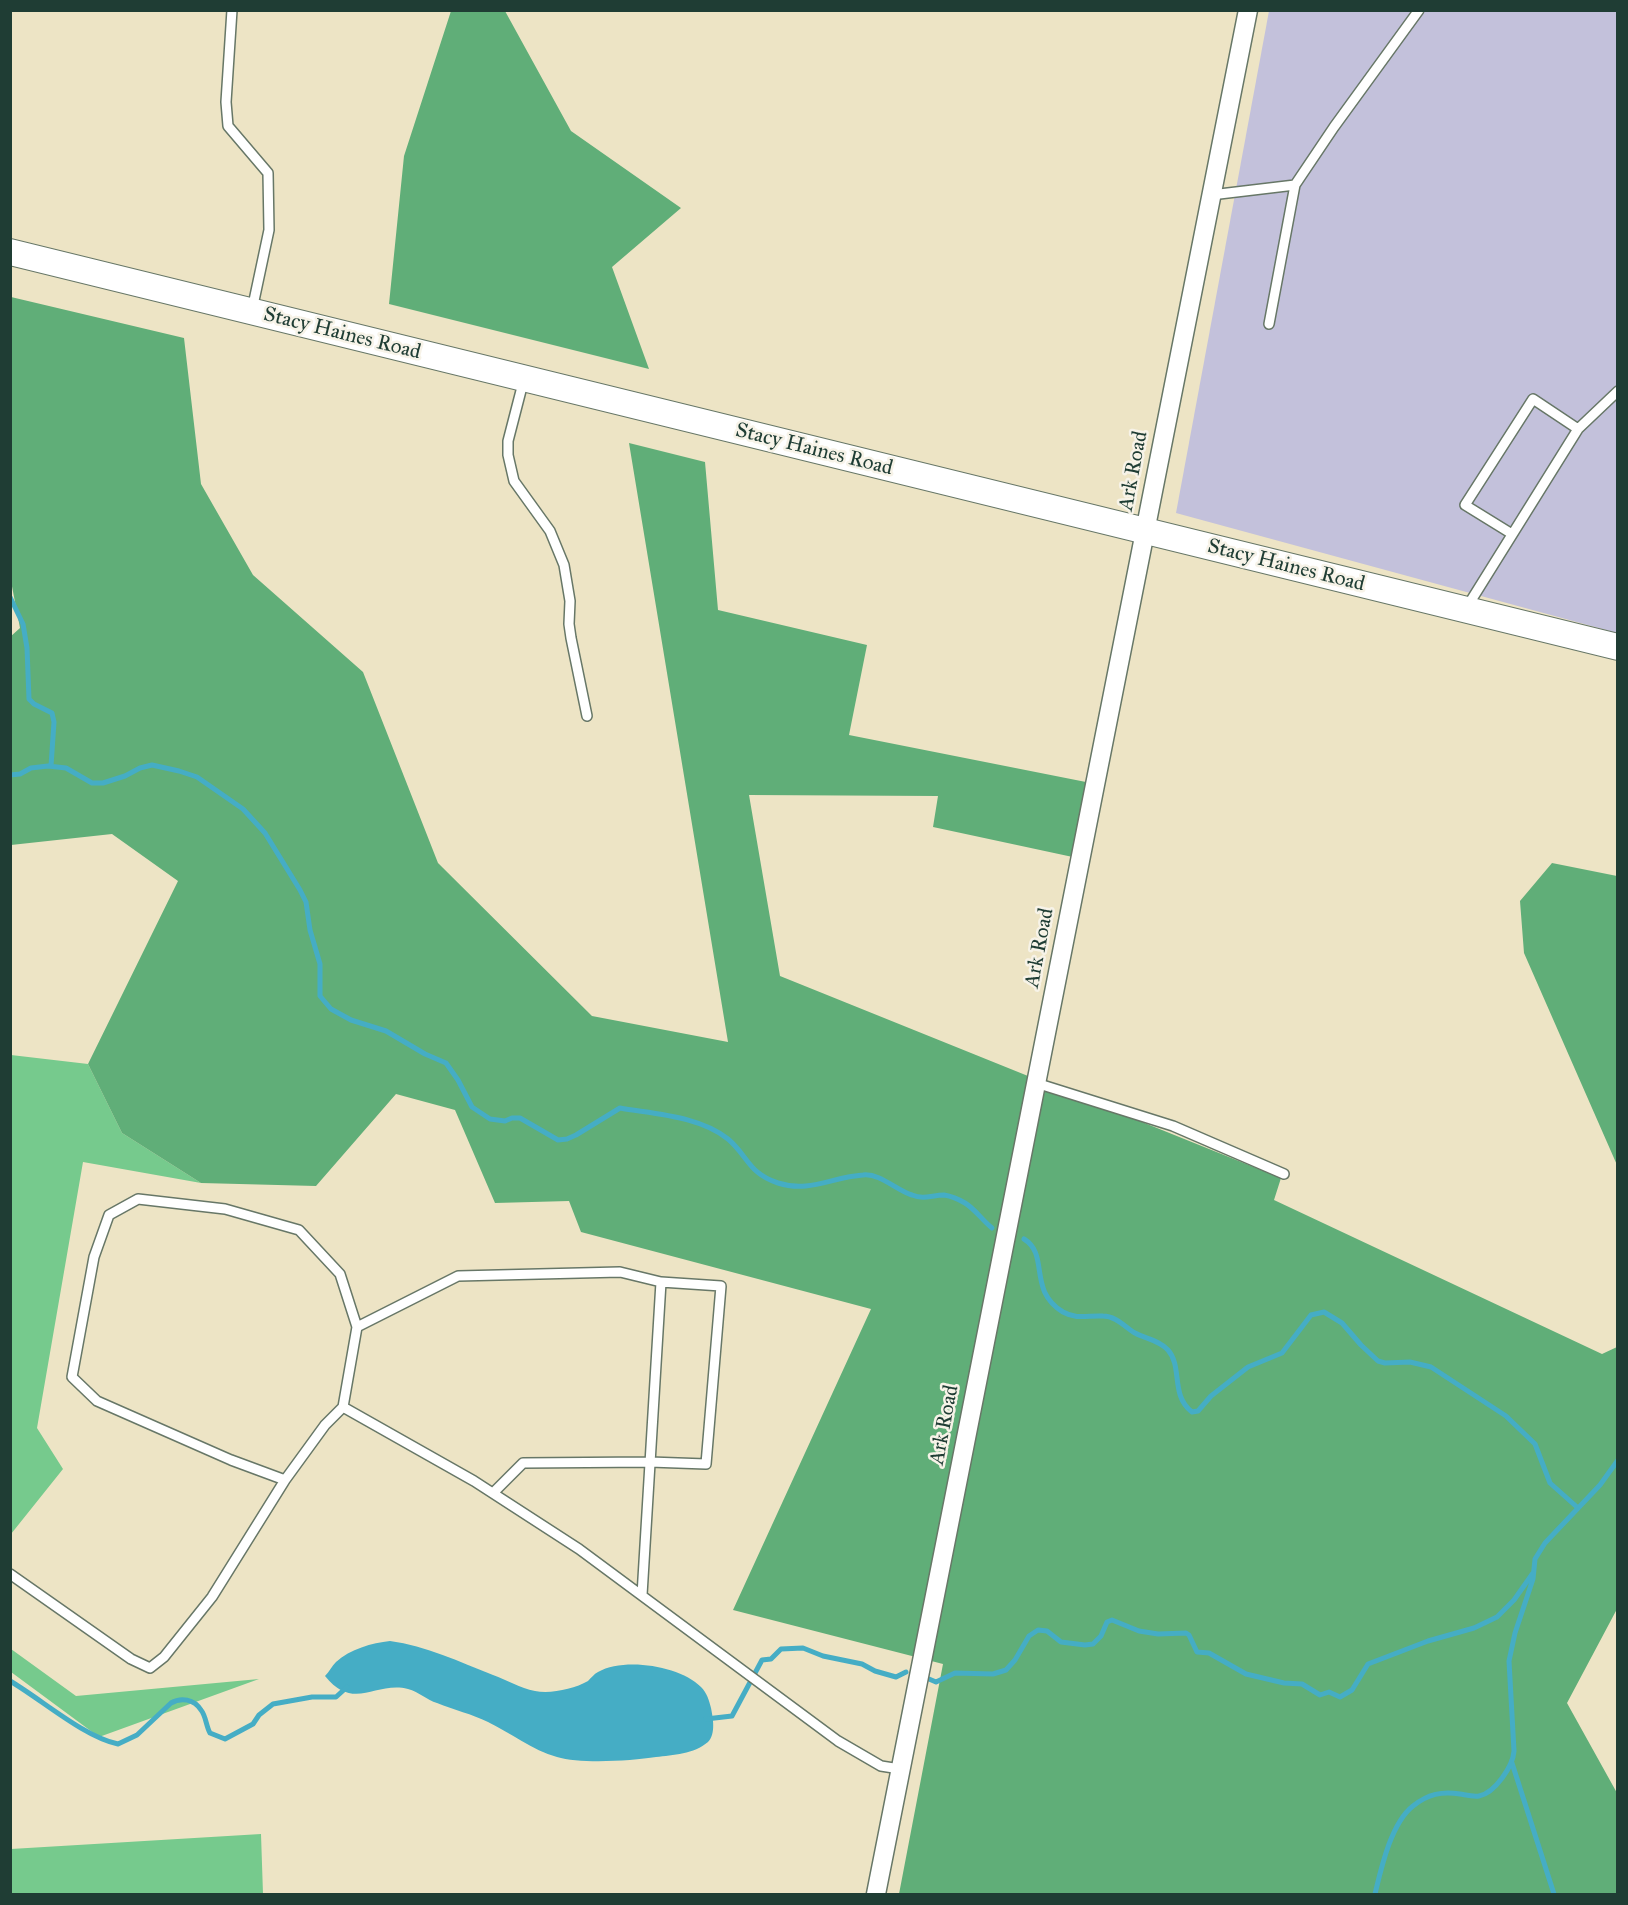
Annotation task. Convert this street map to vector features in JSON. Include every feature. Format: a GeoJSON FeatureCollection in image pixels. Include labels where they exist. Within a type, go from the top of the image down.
{"type":"FeatureCollection","features":[{"type":"Feature","properties":{"kind":"street","name":"Ark Road"},"geometry":{"type":"LineString","coordinates":[[876,1894],[1248,10]]}},
{"type":"Feature","properties":{"kind":"street","name":"Stacy Haines Road"},"geometry":{"type":"LineString","coordinates":[[10,252],[1617,647]]}},
{"type":"Feature","properties":{"kind":"lane"},"geometry":{"type":"LineString","coordinates":[[232,10],[226,102],[228,126],[268,173],[269,230],[251,312]]}},
{"type":"Feature","properties":{"kind":"lane"},"geometry":{"type":"LineString","coordinates":[[1269,324],[1295,184],[1419,10]]}},
{"type":"Feature","properties":{"kind":"lane"},"geometry":{"type":"LineString","coordinates":[[1211,195],[1295,184]]}},
{"type":"Feature","properties":{"kind":"lane"},"geometry":{"type":"LineString","coordinates":[[524,379],[508,441],[509,461],[514,481],[550,531],[564,566],[570,601],[571,638],[587,716]]}},
{"type":"Feature","properties":{"kind":"lane"},"geometry":{"type":"LineString","coordinates":[[1465,610],[1578,429],[1617,391]]}},
{"type":"Feature","properties":{"kind":"lane"},"geometry":{"type":"LineString","coordinates":[[1512,534],[1465,505],[1533,399],[1578,429]]}},
{"type":"Feature","properties":{"kind":"lane"},"geometry":{"type":"LineString","coordinates":[[1036,1083],[1173,1125],[1284,1174]]}},
{"type":"Feature","properties":{"kind":"lane"},"geometry":{"type":"LineString","coordinates":[[10,1574],[131,1659],[150,1668],[164,1657],[212,1597],[285,1480],[325,1425],[344,1407],[357,1327],[340,1274],[299,1230],[225,1209],[138,1199],[109,1215],[94,1257],[72,1377],[97,1401],[231,1460],[285,1480]]}},
{"type":"Feature","properties":{"kind":"lane"},"geometry":{"type":"LineString","coordinates":[[357,1327],[458,1276],[620,1272],[661,1282],[721,1286],[706,1464],[523,1463],[493,1493]]}},
{"type":"Feature","properties":{"kind":"lane"},"geometry":{"type":"LineString","coordinates":[[642,1595],[661,1282]]}},
{"type":"Feature","properties":{"kind":"lane"},"geometry":{"type":"LineString","coordinates":[[344,1407],[493,1493],[579,1549],[838,1741],[882,1766],[900,1769]]}},
{"type":"Feature","properties":{"kind":"shaded area"},"geometry":{"type":"Polygon","coordinates":[[[1269,11],[1617,11],[1617,633],[1176,513],[1269,11]]]}},
{"type":"Feature","properties":{"kind":"green space"},"geometry":{"type":"Polygon","coordinates":[[[451,11],[505,11],[571,131],[681,208],[612,267],[649,369],[389,304],[404,156],[451,11]]]}},
{"type":"Feature","properties":{"kind":"green space"},"geometry":{"type":"Polygon","coordinates":[[[11,297],[184,338],[201,484],[253,575],[363,672],[438,863],[592,1016],[728,1042],[629,443],[705,462],[718,610],[867,645],[849,735],[1096,784],[1082,859],[933,827],[938,796],[749,795],[780,976],[1281,1178],[1274,1200],[1602,1354],[1617,1347],[1617,1609],[1567,1703],[1617,1793],[1617,1894],[899,1894],[943,1664],[733,1610],[871,1309],[581,1232],[569,1201],[495,1203],[455,1110],[396,1094],[316,1186],[201,1183],[122,1133],[88,1064],[178,881],[112,834],[11,845],[10,637],[20,628],[10,576],[11,297]]]}},
{"type":"Feature","properties":{"kind":"green space"},"geometry":{"type":"Polygon","coordinates":[[[1552,863],[1617,876],[1617,1165],[1524,953],[1520,901],[1552,863]]]}},
{"type":"Feature","properties":{"kind":"green space"},"geometry":{"type":"Polygon","coordinates":[[[11,1055],[88,1064],[122,1133],[201,1183],[83,1162],[37,1428],[63,1469],[11,1534],[11,1055]]]}},
{"type":"Feature","properties":{"kind":"green space"},"geometry":{"type":"Polygon","coordinates":[[[11,1649],[76,1696],[259,1679],[99,1737],[11,1672],[11,1649]]]}},
{"type":"Feature","properties":{"kind":"green space"},"geometry":{"type":"Polygon","coordinates":[[[261,1834],[263,1894],[11,1894],[11,1849],[261,1834]]]}},
{"type":"Feature","properties":{"kind":"water"},"geometry":{"type":"Polygon","coordinates":[[[390,1641],[430,1651],[524,1688],[541,1692],[576,1686],[609,1667],[637,1665],[666,1669],[692,1680],[705,1692],[712,1712],[711,1739],[702,1746],[676,1755],[620,1761],[567,1759],[539,1750],[488,1722],[433,1702],[412,1690],[396,1688],[355,1694],[336,1687],[325,1676],[336,1662],[354,1650],[390,1641]]]}},
{"type":"Feature","properties":{"kind":"waterway"},"geometry":{"type":"LineString","coordinates":[[10,597],[23,624],[27,648],[29,699],[52,713],[54,722],[51,766]]}},
{"type":"Feature","properties":{"kind":"waterway"},"geometry":{"type":"LineString","coordinates":[[10,775],[20,774],[31,768],[48,766],[66,768],[92,783],[103,783],[152,765],[197,777],[243,809],[265,833],[306,902],[310,930],[320,964],[320,996],[331,1009],[351,1020],[386,1031],[425,1054],[446,1063],[472,1107],[490,1119],[505,1121],[520,1118],[558,1140],[576,1135],[620,1108],[676,1117],[717,1131],[735,1145],[755,1170],[778,1183],[800,1186],[869,1175],[916,1196],[944,1195],[958,1199],[972,1208],[992,1228]]}},
{"type":"Feature","properties":{"kind":"waterway"},"geometry":{"type":"LineString","coordinates":[[1024,1239],[1032,1246],[1036,1254],[1045,1294],[1063,1312],[1078,1317],[1112,1318],[1168,1350],[1175,1364],[1181,1398],[1192,1412],[1198,1411],[1211,1396],[1248,1367],[1282,1353],[1311,1315],[1324,1312],[1342,1323],[1378,1361],[1410,1362],[1431,1367],[1506,1416],[1535,1444],[1550,1483],[1578,1508]]}},
{"type":"Feature","properties":{"kind":"waterway"},"geometry":{"type":"LineString","coordinates":[[1375,1894],[1393,1835],[1405,1814],[1413,1806],[1430,1796],[1441,1793],[1474,1796],[1485,1794],[1507,1771],[1514,1751],[1509,1661],[1515,1633],[1533,1579],[1535,1559],[1545,1543],[1600,1485],[1618,1460]]}},
{"type":"Feature","properties":{"kind":"waterway"},"geometry":{"type":"LineString","coordinates":[[929,1679],[936,1682],[955,1673],[993,1674],[1006,1670],[1015,1660],[1029,1636],[1038,1630],[1047,1631],[1061,1642],[1093,1644],[1101,1636],[1107,1622],[1112,1620],[1139,1631],[1158,1634],[1186,1633],[1197,1652],[1209,1653],[1246,1674],[1284,1683],[1302,1684],[1320,1695],[1329,1692],[1340,1697],[1352,1690],[1368,1664],[1428,1641],[1474,1628],[1497,1617],[1514,1600],[1533,1573]]}},
{"type":"Feature","properties":{"kind":"waterway"},"geometry":{"type":"LineString","coordinates":[[706,1719],[732,1716],[762,1660],[771,1659],[781,1649],[803,1648],[823,1656],[862,1664],[875,1671],[896,1677],[906,1672]]}},
{"type":"Feature","properties":{"kind":"waterway"},"geometry":{"type":"LineString","coordinates":[[10,1681],[77,1726],[118,1744],[137,1735],[171,1703],[179,1700],[195,1703],[203,1712],[210,1733],[225,1739],[253,1724],[259,1715],[273,1704],[312,1697],[336,1697],[347,1687]]}},
{"type":"Feature","properties":{"kind":"waterway"},"geometry":{"type":"LineString","coordinates":[[1512,1763],[1554,1894]]}}]}
